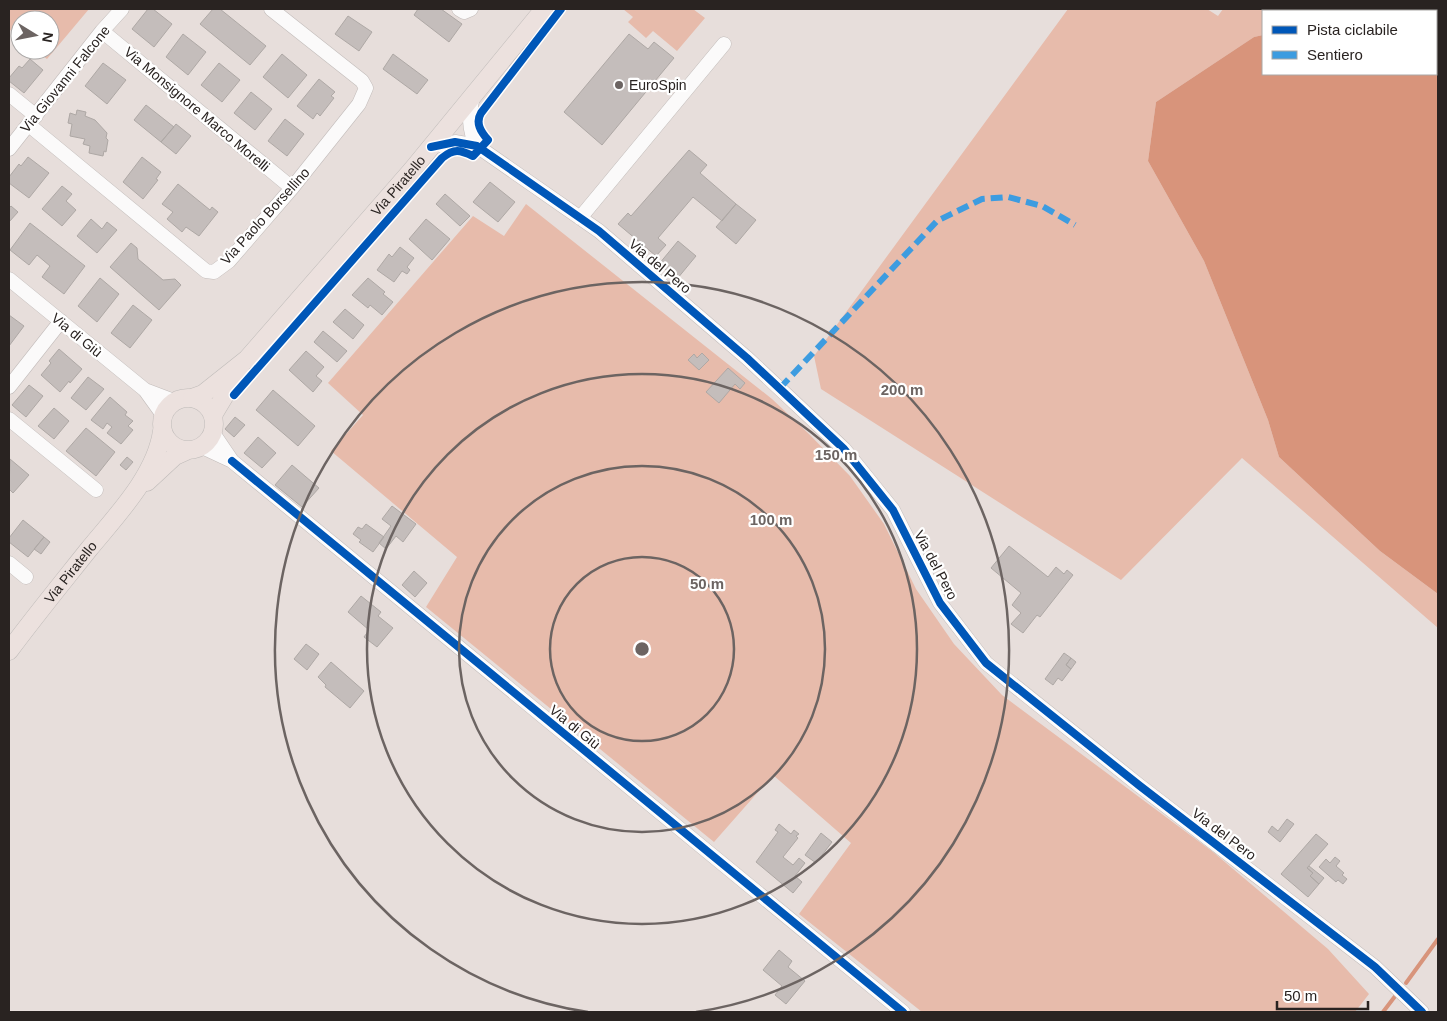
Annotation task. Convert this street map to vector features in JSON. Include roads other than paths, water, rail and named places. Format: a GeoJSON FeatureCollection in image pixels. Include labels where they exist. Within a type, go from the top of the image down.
{"type":"FeatureCollection","features":[{"type":"Feature","properties":{"kind":"main road","name":"Via Piratello"},"geometry":{"type":"LineString","coordinates":[[213,415],[247,359],[431,147],[544,9]]}},
{"type":"Feature","properties":{"kind":"main road","name":"Via Piratello"},"geometry":{"type":"LineString","coordinates":[[9,651],[133,494],[152,463],[161,441],[166,416],[183,398],[192,398],[203,394],[247,359]]}},
{"type":"Feature","properties":{"kind":"main road"},"geometry":{"type":"LineString","coordinates":[[166,416],[166,439],[171,445],[178,449],[201,444],[214,424],[213,415],[201,401],[192,398]]}},
{"type":"Feature","properties":{"kind":"main road","name":"Via Piratello"},"geometry":{"type":"LineString","coordinates":[[133,494],[175,456],[201,444]]}},
{"type":"Feature","properties":{"kind":"street","name":"Via Giovanni Falcone"},"geometry":{"type":"LineString","coordinates":[[9,149],[102,31],[122,9]]}},
{"type":"Feature","properties":{"kind":"street","name":"Via Paolo Borsellino"},"geometry":{"type":"LineString","coordinates":[[9,94],[33,120],[206,271],[214,272],[229,261],[292,188],[360,104],[366,88],[362,81],[271,9]]}},
{"type":"Feature","properties":{"kind":"street"},"geometry":{"type":"LineString","coordinates":[[459,9],[464,12],[471,9]]}},
{"type":"Feature","properties":{"kind":"street","name":"Via Monsignore Marco Morelli"},"geometry":{"type":"LineString","coordinates":[[102,31],[292,188]]}},
{"type":"Feature","properties":{"kind":"street"},"geometry":{"type":"LineString","coordinates":[[580,218],[724,44]]}},
{"type":"Feature","properties":{"kind":"street"},"geometry":{"type":"LineString","coordinates":[[473,96],[470,126],[477,146]]}},
{"type":"Feature","properties":{"kind":"street","name":"Via del Pero"},"geometry":{"type":"LineString","coordinates":[[431,147],[455,142],[477,146],[606,237],[712,327],[844,449],[893,510],[940,603],[986,663],[1132,780],[1375,967],[1422,1012]]}},
{"type":"Feature","properties":{"kind":"street","name":"Via di Giù"},"geometry":{"type":"LineString","coordinates":[[9,280],[145,390],[166,416]]}},
{"type":"Feature","properties":{"kind":"street"},"geometry":{"type":"LineString","coordinates":[[9,387],[61,322]]}},
{"type":"Feature","properties":{"kind":"street"},"geometry":{"type":"LineString","coordinates":[[9,418],[96,490]]}},
{"type":"Feature","properties":{"kind":"street","name":"Via di Giù"},"geometry":{"type":"LineString","coordinates":[[201,444],[232,461],[903,1012]]}},
{"type":"Feature","properties":{"kind":"street"},"geometry":{"type":"LineString","coordinates":[[9,563],[26,577]]}},
{"type":"Feature","properties":{"kind":"waterway"},"geometry":{"type":"LineString","coordinates":[[1406,983],[1438,939]]}},
{"type":"Feature","properties":{"kind":"waterway"},"geometry":{"type":"LineString","coordinates":[[1383,1012],[1396,995]]}},
{"type":"Feature","properties":{"kind":"place","name":"EuroSpin"},"geometry":{"type":"Point","coordinates":[619,85]}}]}
